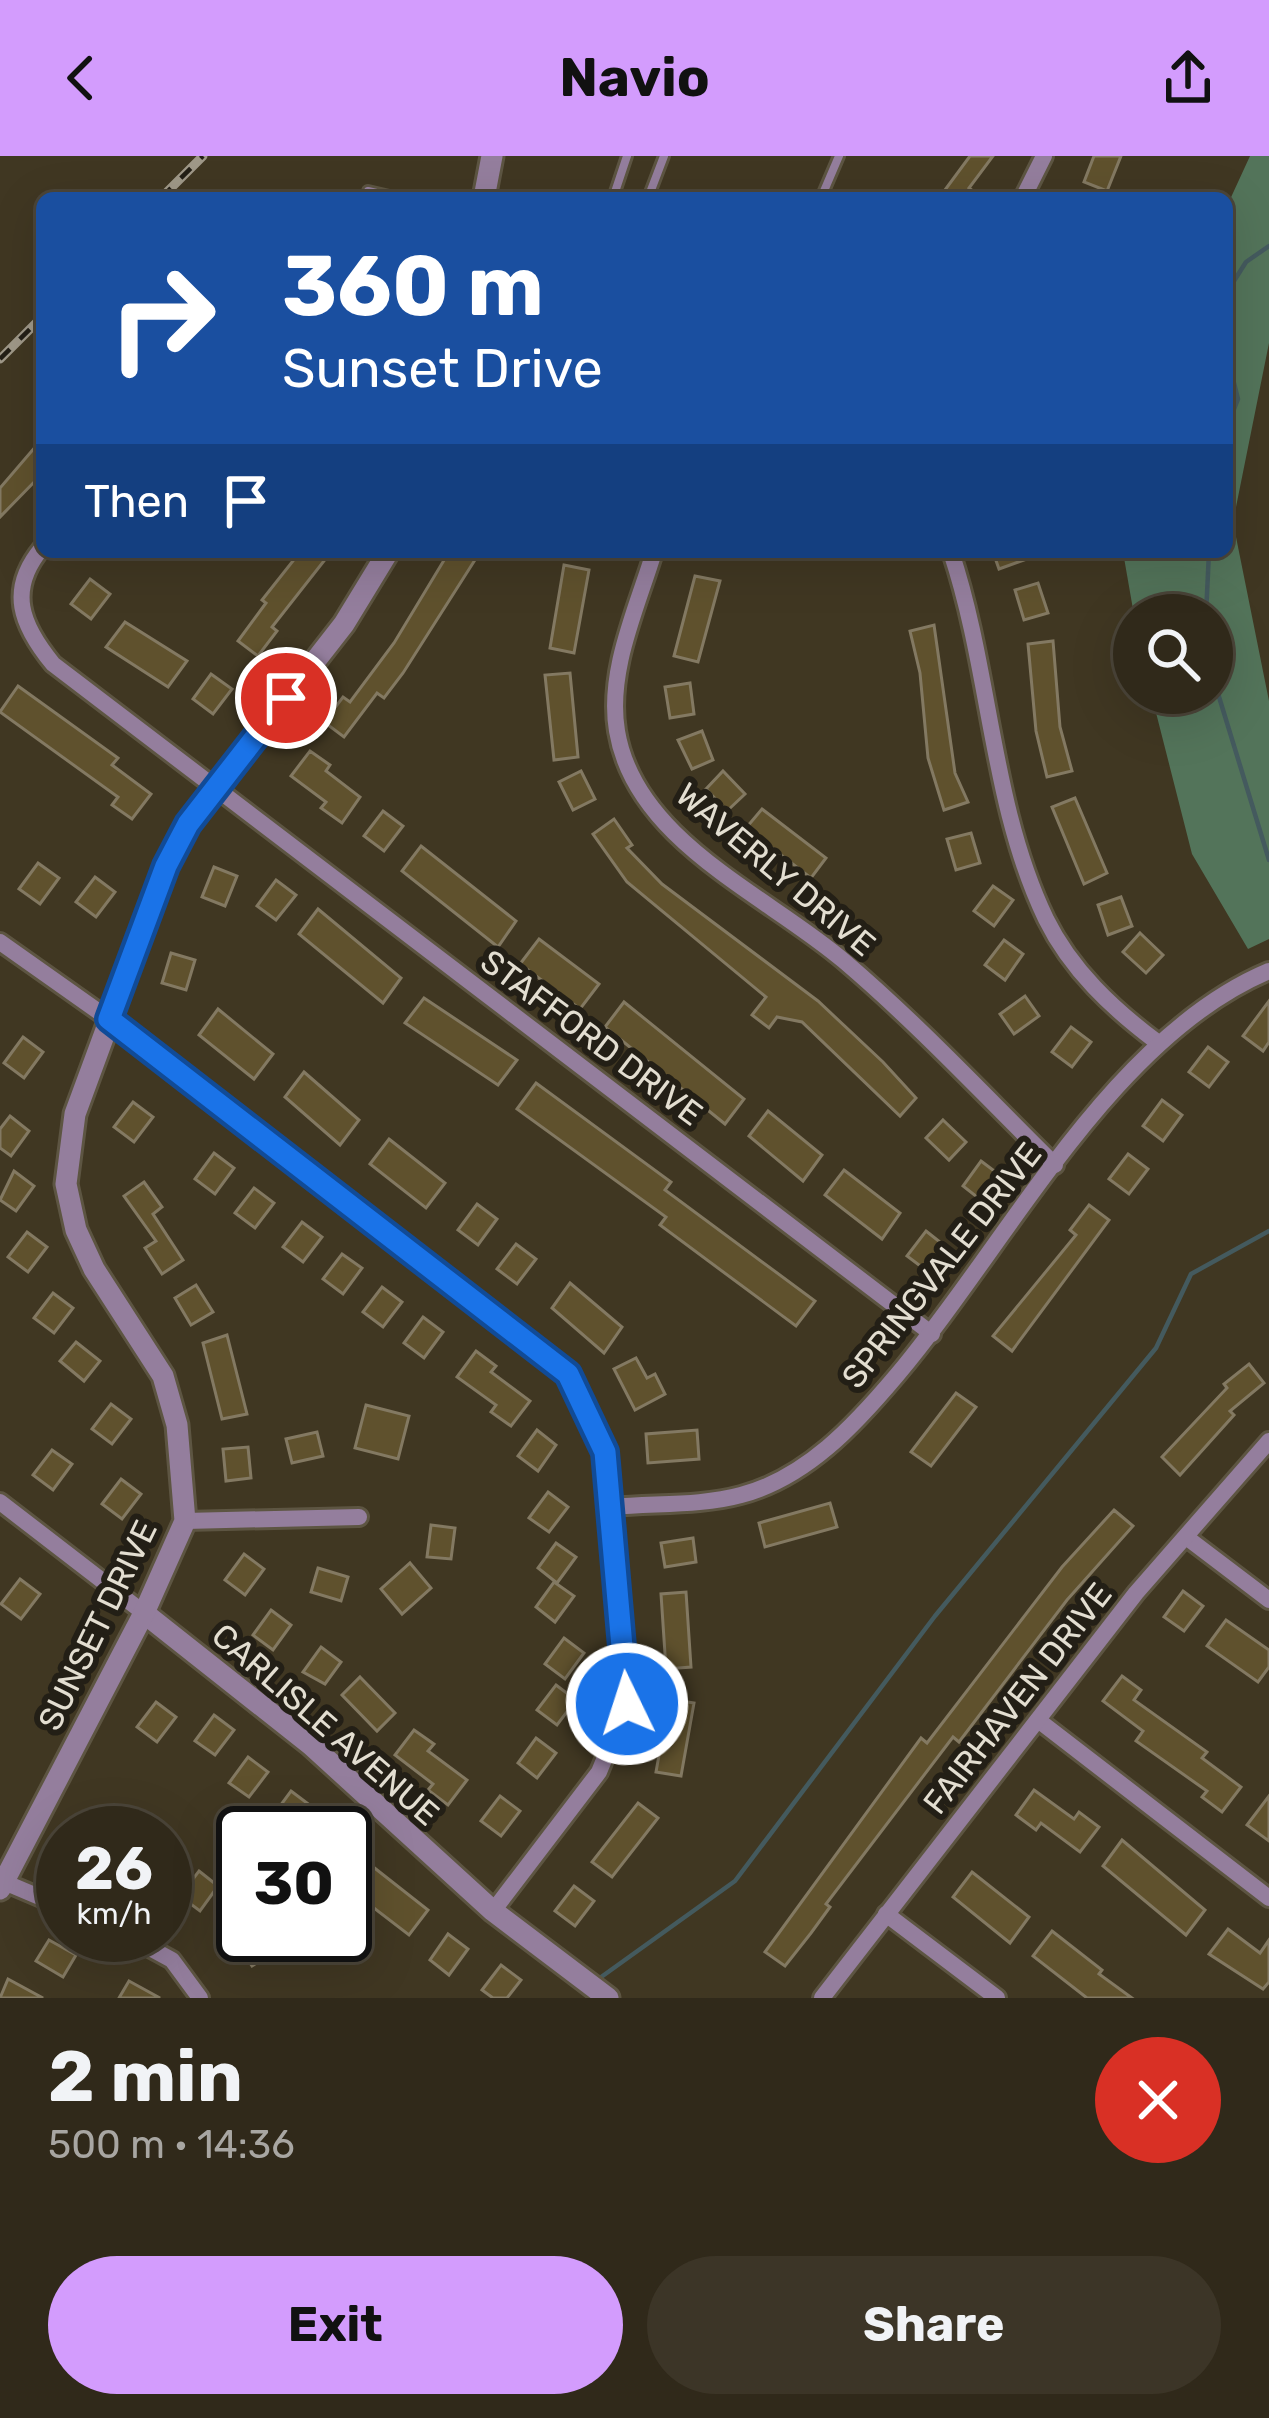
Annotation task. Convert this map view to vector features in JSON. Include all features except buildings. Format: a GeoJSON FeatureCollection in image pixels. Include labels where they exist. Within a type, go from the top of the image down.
{"type":"FeatureCollection","features":[{"type":"Feature","properties":{"kind":"street"},"geometry":{"type":"LineString","coordinates":[[485,192],[492,156]]}},
{"type":"Feature","properties":{"kind":"street"},"geometry":{"type":"LineString","coordinates":[[1026,192],[1045,156]]}},
{"type":"Feature","properties":{"kind":"street","name":"STAFFORD DRIVE"},"geometry":{"type":"LineString","coordinates":[[36,558],[22,582],[19,610],[52,664],[932,1334]]}},
{"type":"Feature","properties":{"kind":"street","name":"SUNSET DRIVE"},"geometry":{"type":"LineString","coordinates":[[2,1885],[144,1613],[184,1521],[177,1425],[163,1376],[94,1270],[76,1230],[66,1184],[76,1114],[166,866],[215,788],[344,625],[384,558]]}},
{"type":"Feature","properties":{"kind":"street","name":"WAVERLY DRIVE"},"geometry":{"type":"LineString","coordinates":[[652,558],[616,691],[617,730],[630,772],[653,809],[689,844],[843,960],[1055,1166]]}},
{"type":"Feature","properties":{"kind":"street"},"geometry":{"type":"LineString","coordinates":[[953,558],[980,658],[1006,803],[1046,919],[1091,986],[1157,1042]]}},
{"type":"Feature","properties":{"kind":"street"},"geometry":{"type":"LineString","coordinates":[[0,943],[109,1019],[568,1374],[605,1452],[614,1507],[627,1704],[599,1772],[493,1911]]}},
{"type":"Feature","properties":{"kind":"street","name":"SPRINGVALE DRIVE"},"geometry":{"type":"LineString","coordinates":[[614,1507],[740,1495],[803,1467],[862,1416],[932,1334],[1055,1166],[1157,1042],[1226,989],[1269,971]]}},
{"type":"Feature","properties":{"kind":"street","name":"FAIRHAVEN DRIVE"},"geometry":{"type":"LineString","coordinates":[[822,1998],[1039,1720],[1269,1441]]}},
{"type":"Feature","properties":{"kind":"street","name":"CARLISLE AVENUE"},"geometry":{"type":"LineString","coordinates":[[0,1502],[310,1745],[493,1911],[608,1998]]}},
{"type":"Feature","properties":{"kind":"street"},"geometry":{"type":"LineString","coordinates":[[184,1521],[359,1517]]}},
{"type":"Feature","properties":{"kind":"street"},"geometry":{"type":"LineString","coordinates":[[1186,1537],[1269,1600]]}},
{"type":"Feature","properties":{"kind":"street"},"geometry":{"type":"LineString","coordinates":[[1039,1720],[1269,1898]]}},
{"type":"Feature","properties":{"kind":"street"},"geometry":{"type":"LineString","coordinates":[[2,1885],[36,1897]]}},
{"type":"Feature","properties":{"kind":"street"},"geometry":{"type":"LineString","coordinates":[[886,1914],[997,1998]]}},
{"type":"Feature","properties":{"kind":"street"},"geometry":{"type":"LineString","coordinates":[[173,1962],[200,1998]]}},
{"type":"Feature","properties":{"kind":"lane"},"geometry":{"type":"LineString","coordinates":[[615,192],[627,156]]}},
{"type":"Feature","properties":{"kind":"lane"},"geometry":{"type":"LineString","coordinates":[[650,192],[664,156]]}},
{"type":"Feature","properties":{"kind":"lane"},"geometry":{"type":"LineString","coordinates":[[824,192],[839,156]]}},
{"type":"Feature","properties":{"kind":"lane"},"geometry":{"type":"LineString","coordinates":[[368,191],[372,192]]}},
{"type":"Feature","properties":{"kind":"green space"},"geometry":{"type":"Polygon","coordinates":[[[1250,156],[1269,156],[1269,343],[1233,522],[1233,193],[1250,156]]]}},
{"type":"Feature","properties":{"kind":"green space"},"geometry":{"type":"Polygon","coordinates":[[[1233,522],[1269,701],[1269,939],[1248,949],[1192,854],[1156,714],[1233,714],[1233,594],[1130,594],[1124,558],[1233,558],[1233,522]]]}},
{"type":"Feature","properties":{"kind":"waterway"},"geometry":{"type":"LineString","coordinates":[[1233,283],[1246,262],[1269,246]]}},
{"type":"Feature","properties":{"kind":"waterway"},"geometry":{"type":"LineString","coordinates":[[1233,379],[1238,399],[1233,412]]}},
{"type":"Feature","properties":{"kind":"waterway"},"geometry":{"type":"LineString","coordinates":[[1207,594],[1209,558]]}},
{"type":"Feature","properties":{"kind":"waterway"},"geometry":{"type":"LineString","coordinates":[[1224,714],[1269,860]]}},
{"type":"Feature","properties":{"kind":"waterway"},"geometry":{"type":"LineString","coordinates":[[597,1980],[735,1881],[935,1616],[1156,1348],[1191,1274],[1269,1231]]}},
{"type":"Feature","properties":{"kind":"railway"},"geometry":{"type":"LineString","coordinates":[[167,192],[203,156]]}},
{"type":"Feature","properties":{"kind":"railway"},"geometry":{"type":"LineString","coordinates":[[0,359],[36,323]]}},
{"type":"Feature","properties":{"kind":"route"},"geometry":{"type":"LineString","coordinates":[[286,698],[188,824],[166,866],[109,1019],[568,1374],[605,1452],[614,1507],[627,1704]]}}]}
